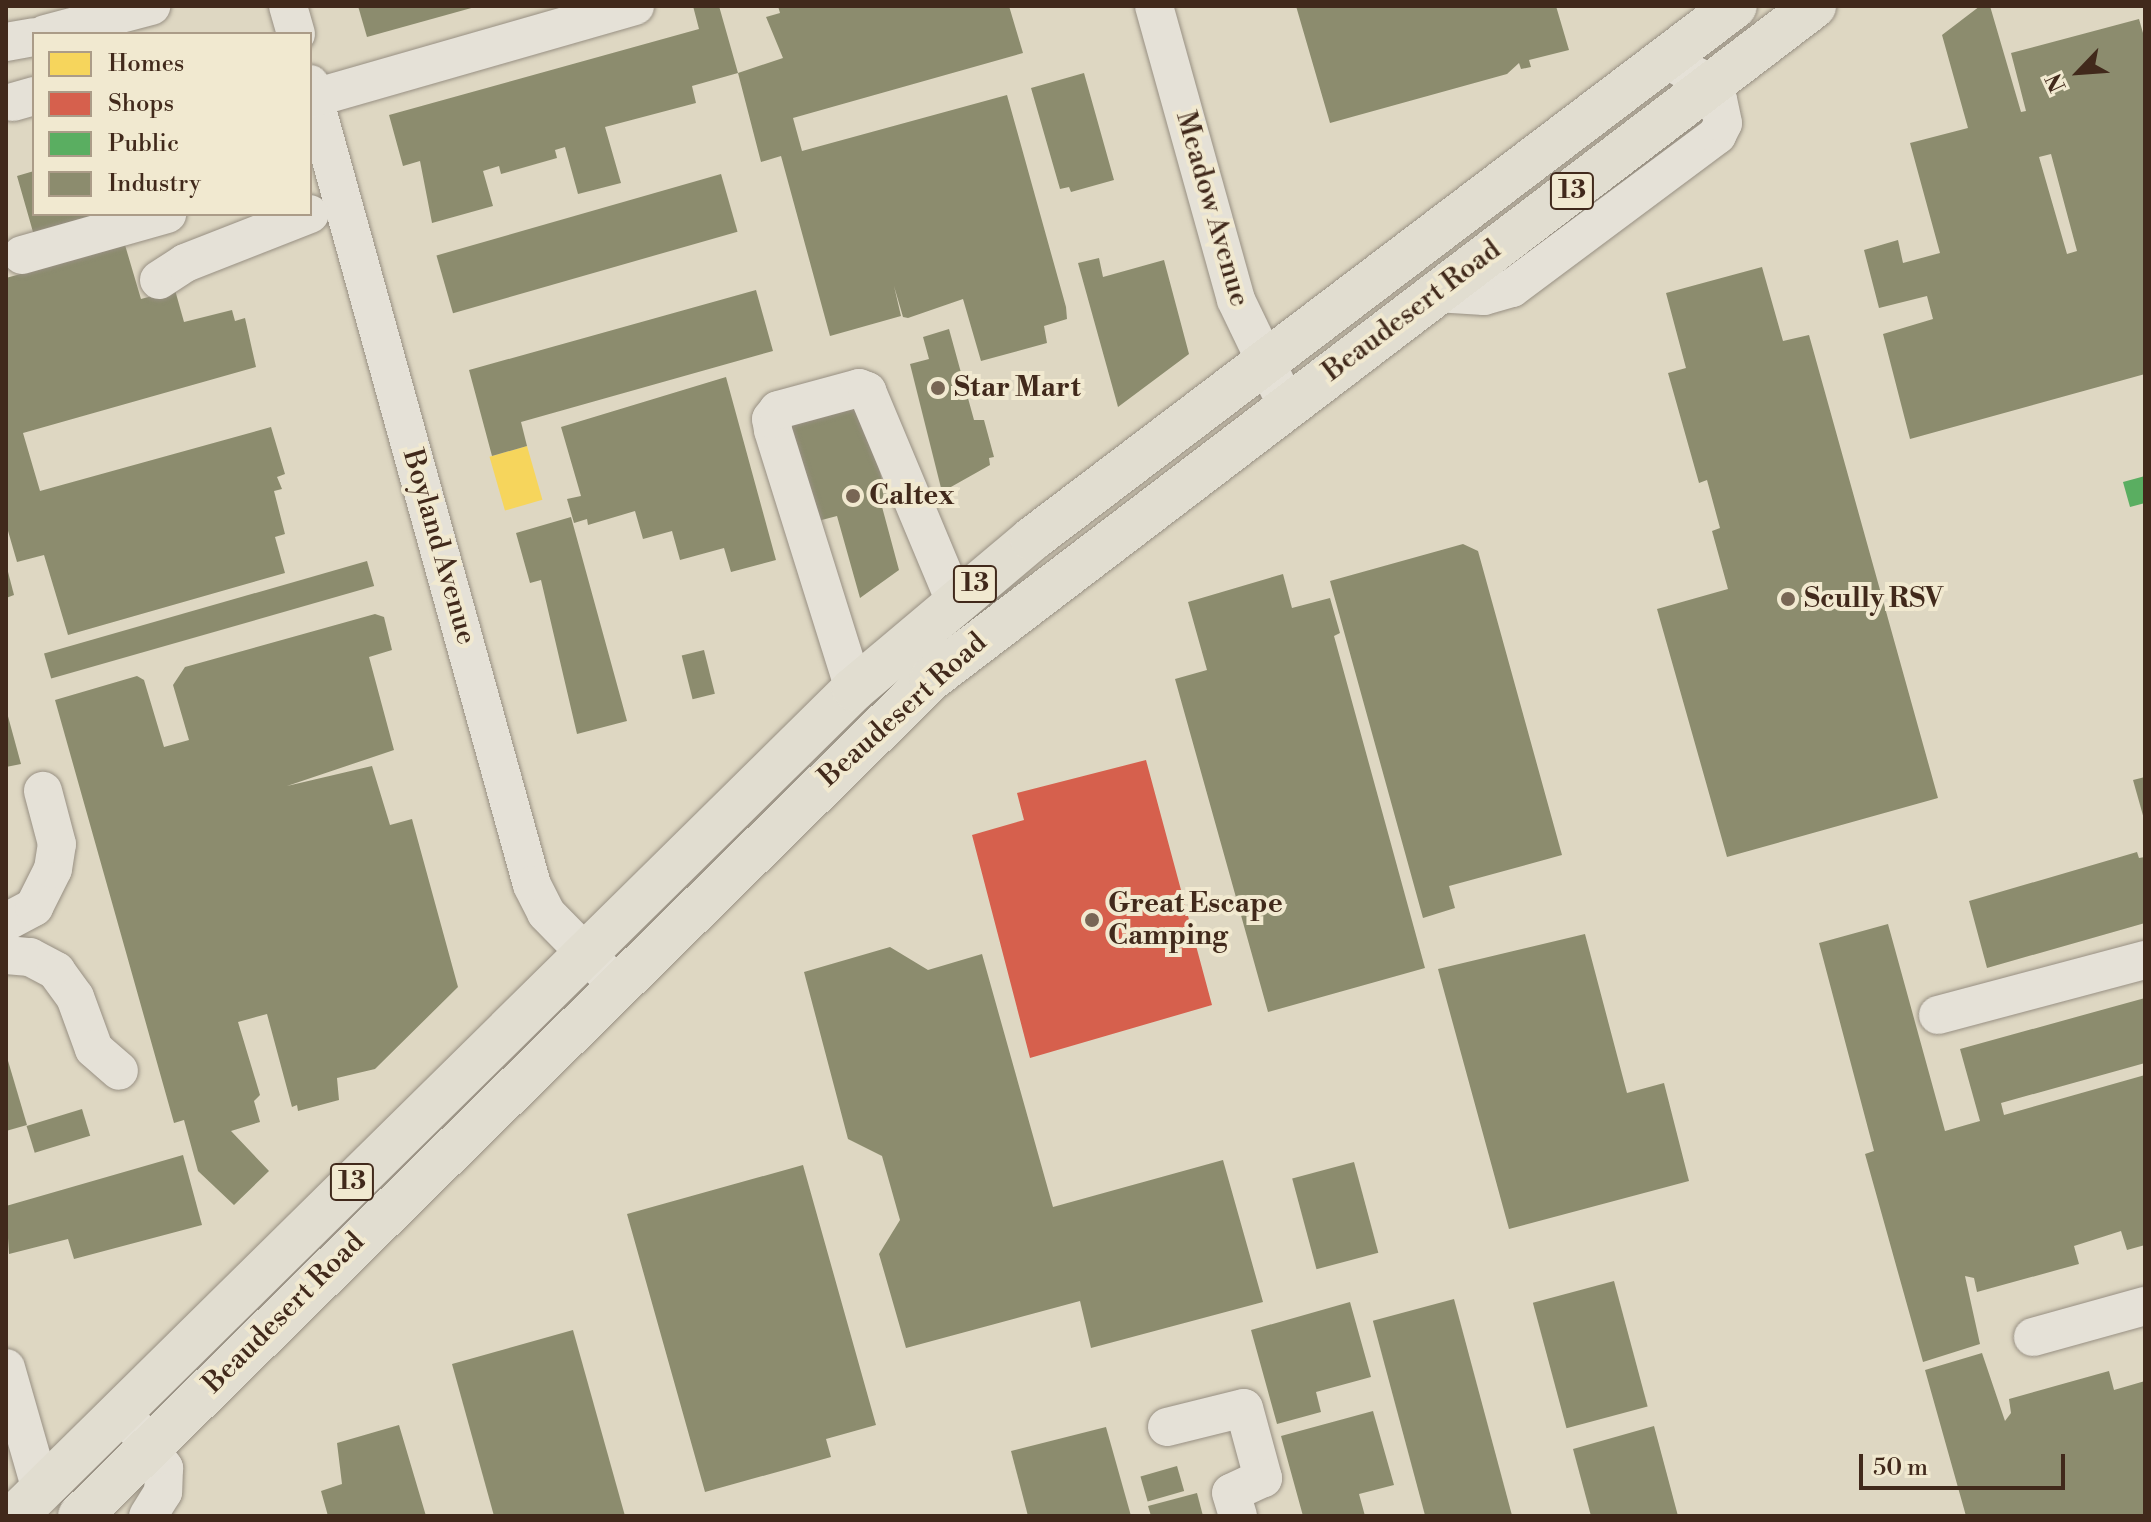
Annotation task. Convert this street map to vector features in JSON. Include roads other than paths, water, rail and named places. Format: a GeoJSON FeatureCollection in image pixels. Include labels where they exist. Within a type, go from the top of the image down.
{"type":"FeatureCollection","features":[{"type":"Feature","properties":{"kind":"highway","name":"Beaudesert Road"},"geometry":{"type":"LineString","coordinates":[[28,1503],[854,689],[955,601],[1735,6]]}},
{"type":"Feature","properties":{"kind":"highway","name":"Beaudesert Road"},"geometry":{"type":"LineString","coordinates":[[80,1516],[615,984],[932,678],[1814,6]]}},
{"type":"Feature","properties":{"kind":"street"},"geometry":{"type":"LineString","coordinates":[[53,32],[151,6]]}},
{"type":"Feature","properties":{"kind":"street"},"geometry":{"type":"LineString","coordinates":[[312,91],[635,6]]}},
{"type":"Feature","properties":{"kind":"street","name":"Meadow Avenue"},"geometry":{"type":"LineString","coordinates":[[1154,6],[1229,277],[1264,364],[1287,406]]}},
{"type":"Feature","properties":{"kind":"street"},"geometry":{"type":"LineString","coordinates":[[6,42],[32,37]]}},
{"type":"Feature","properties":{"kind":"street"},"geometry":{"type":"LineString","coordinates":[[1665,59],[1689,69],[1707,87]]}},
{"type":"Feature","properties":{"kind":"street","name":"Boyland Avenue"},"geometry":{"type":"LineString","coordinates":[[312,91],[322,171],[321,211],[532,885],[546,913],[615,984]]}},
{"type":"Feature","properties":{"kind":"street"},"geometry":{"type":"LineString","coordinates":[[22,255],[160,216]]}},
{"type":"Feature","properties":{"kind":"street"},"geometry":{"type":"LineString","coordinates":[[159,280],[185,263],[308,216]]}},
{"type":"Feature","properties":{"kind":"street"},"geometry":{"type":"LineString","coordinates":[[854,689],[773,430],[771,419],[778,410],[859,388],[867,391],[955,601]]}},
{"type":"Feature","properties":{"kind":"street"},"geometry":{"type":"LineString","coordinates":[[6,922],[34,907],[53,869],[57,844],[43,791]]}},
{"type":"Feature","properties":{"kind":"street"},"geometry":{"type":"LineString","coordinates":[[6,955],[30,957],[56,971],[75,997],[94,1049],[119,1071]]}},
{"type":"Feature","properties":{"kind":"street"},"geometry":{"type":"LineString","coordinates":[[1938,1015],[2145,960]]}},
{"type":"Feature","properties":{"kind":"street"},"geometry":{"type":"LineString","coordinates":[[2033,1337],[2145,1306]]}},
{"type":"Feature","properties":{"kind":"street"},"geometry":{"type":"LineString","coordinates":[[6,1368],[28,1503]]}},
{"type":"Feature","properties":{"kind":"street"},"geometry":{"type":"LineString","coordinates":[[1167,1427],[1244,1408],[1263,1478],[1231,1493],[1238,1516]]}},
{"type":"Feature","properties":{"kind":"street"},"geometry":{"type":"LineString","coordinates":[[120,1412],[151,1445],[165,1480],[148,1516]]}},
{"type":"Feature","properties":{"kind":"place","name":"Star Mart"},"geometry":{"type":"Point","coordinates":[938,388]}},
{"type":"Feature","properties":{"kind":"place","name":"Caltex"},"geometry":{"type":"Point","coordinates":[853,496]}},
{"type":"Feature","properties":{"kind":"place","name":"Scully RSV"},"geometry":{"type":"Point","coordinates":[1788,599]}},
{"type":"Feature","properties":{"kind":"place","name":"Great Escape Camping"},"geometry":{"type":"Point","coordinates":[1092,920]}}]}
